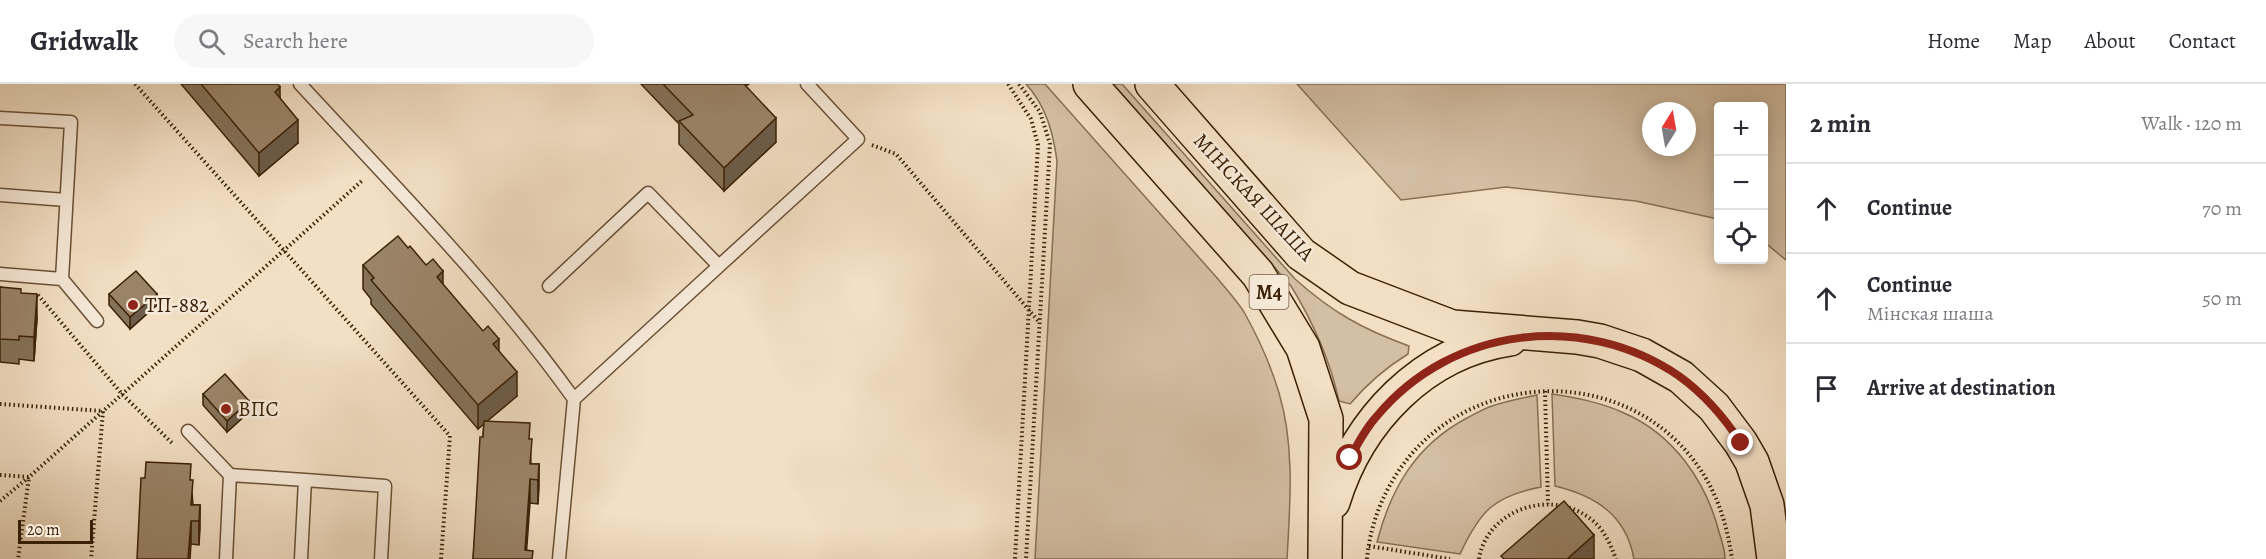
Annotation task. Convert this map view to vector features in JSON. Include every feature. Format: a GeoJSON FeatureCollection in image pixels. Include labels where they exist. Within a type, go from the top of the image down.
{"type":"FeatureCollection","features":[{"type":"Feature","properties":{"kind":"main road","name":"М4"},"geometry":{"type":"LineString","coordinates":[[1090,84],[1258,274],[1303,348],[1326,419],[1325,556]]}},
{"type":"Feature","properties":{"kind":"main road","name":"МІНСКАЯ ШАША"},"geometry":{"type":"LineString","coordinates":[[1152,84],[1301,254],[1350,288],[1452,327],[1577,337],[1621,347],[1642,355],[1681,377],[1714,407],[1741,443],[1761,483],[1769,515],[1774,556]]}},
{"type":"Feature","properties":{"kind":"main road","name":"М4"},"geometry":{"type":"LineString","coordinates":[[1325,556],[1332,504],[1350,458],[1377,416],[1400,392],[1433,367],[1479,346],[1528,336],[1577,337]]}},
{"type":"Feature","properties":{"kind":"lane"},"geometry":{"type":"LineString","coordinates":[[300,84],[436,233],[543,356],[574,399],[558,559]]}},
{"type":"Feature","properties":{"kind":"lane"},"geometry":{"type":"LineString","coordinates":[[574,399],[858,139],[807,84]]}},
{"type":"Feature","properties":{"kind":"lane"},"geometry":{"type":"LineString","coordinates":[[0,118],[71,122],[62,279],[97,321]]}},
{"type":"Feature","properties":{"kind":"lane"},"geometry":{"type":"LineString","coordinates":[[549,286],[648,194],[719,266]]}},
{"type":"Feature","properties":{"kind":"lane"},"geometry":{"type":"LineString","coordinates":[[0,195],[66,200]]}},
{"type":"Feature","properties":{"kind":"lane"},"geometry":{"type":"LineString","coordinates":[[0,274],[62,279]]}},
{"type":"Feature","properties":{"kind":"lane"},"geometry":{"type":"LineString","coordinates":[[188,431],[230,475],[385,486],[381,559]]}},
{"type":"Feature","properties":{"kind":"lane"},"geometry":{"type":"LineString","coordinates":[[226,559],[230,475]]}},
{"type":"Feature","properties":{"kind":"lane"},"geometry":{"type":"LineString","coordinates":[[301,559],[305,480]]}},
{"type":"Feature","properties":{"kind":"path"},"geometry":{"type":"LineString","coordinates":[[135,84],[450,436],[441,559]]}},
{"type":"Feature","properties":{"kind":"path"},"geometry":{"type":"LineString","coordinates":[[1008,84],[1031,119],[1038,145],[1015,559]]}},
{"type":"Feature","properties":{"kind":"path"},"geometry":{"type":"LineString","coordinates":[[1019,84],[1041,112],[1050,144],[1026,559]]}},
{"type":"Feature","properties":{"kind":"path"},"geometry":{"type":"LineString","coordinates":[[858,139],[896,154],[1040,323]]}},
{"type":"Feature","properties":{"kind":"path"},"geometry":{"type":"LineString","coordinates":[[0,501],[369,174]]}},
{"type":"Feature","properties":{"kind":"path"},"geometry":{"type":"LineString","coordinates":[[35,291],[122,394],[180,451]]}},
{"type":"Feature","properties":{"kind":"path"},"geometry":{"type":"LineString","coordinates":[[1545,391],[1548,504]]}},
{"type":"Feature","properties":{"kind":"path"},"geometry":{"type":"LineString","coordinates":[[1367,559],[1372,529],[1380,503],[1408,457],[1428,437],[1449,420],[1473,407],[1526,392],[1545,391],[1580,393],[1607,400],[1640,415],[1677,442],[1695,462],[1710,485],[1729,536],[1732,559]]}},
{"type":"Feature","properties":{"kind":"path"},"geometry":{"type":"LineString","coordinates":[[0,404],[103,411]]}},
{"type":"Feature","properties":{"kind":"path"},"geometry":{"type":"LineString","coordinates":[[91,559],[103,411]]}},
{"type":"Feature","properties":{"kind":"path"},"geometry":{"type":"LineString","coordinates":[[0,475],[29,477]]}},
{"type":"Feature","properties":{"kind":"path"},"geometry":{"type":"LineString","coordinates":[[18,559],[29,477]]}},
{"type":"Feature","properties":{"kind":"path"},"geometry":{"type":"LineString","coordinates":[[1479,559],[1487,538],[1510,514],[1525,507],[1548,504],[1558,504],[1575,509],[1589,517],[1601,529],[1616,559]]}},
{"type":"Feature","properties":{"kind":"path"},"geometry":{"type":"LineString","coordinates":[[1369,546],[1450,559]]}},
{"type":"Feature","properties":{"kind":"shaded area"},"geometry":{"type":"Polygon","coordinates":[[[1026,84],[1045,84],[1218,279],[1244,312],[1268,362],[1284,413],[1290,476],[1287,559],[1035,559],[1057,161],[1044,110],[1026,84]]]}},
{"type":"Feature","properties":{"kind":"shaded area"},"geometry":{"type":"Polygon","coordinates":[[[1113,84],[1122,84],[1295,279],[1348,318],[1409,346],[1408,354],[1377,377],[1350,404],[1339,401],[1320,342],[1291,286],[1113,84]]]}},
{"type":"Feature","properties":{"kind":"shaded area"},"geometry":{"type":"Polygon","coordinates":[[[1297,84],[1786,84],[1786,260],[1768,245],[1768,102],[1714,102],[1714,218],[1636,201],[1506,187],[1401,200],[1297,84]]]}},
{"type":"Feature","properties":{"kind":"shaded area"},"geometry":{"type":"Polygon","coordinates":[[[1552,394],[1615,409],[1642,422],[1672,446],[1685,461],[1706,495],[1724,549],[1725,559],[1634,559],[1624,530],[1607,510],[1584,495],[1555,486],[1552,394]]]}},
{"type":"Feature","properties":{"kind":"shaded area"},"geometry":{"type":"Polygon","coordinates":[[[1537,395],[1541,487],[1511,495],[1490,508],[1474,527],[1460,554],[1377,542],[1398,486],[1408,470],[1433,441],[1449,429],[1485,409],[1537,395]]]}},
{"type":"Feature","properties":{"kind":"building"},"geometry":{"type":"Polygon","coordinates":[[[201,84],[278,84],[280,87],[275,92],[298,120],[259,153],[201,84]]]}},
{"type":"Feature","properties":{"kind":"building"},"geometry":{"type":"Polygon","coordinates":[[[663,84],[744,84],[776,118],[724,168],[679,121],[693,115],[663,84]]]}},
{"type":"Feature","properties":{"kind":"building"},"geometry":{"type":"Polygon","coordinates":[[[398,236],[426,265],[433,259],[443,271],[437,277],[483,331],[488,326],[499,339],[493,344],[517,372],[478,405],[371,280],[374,278],[363,265],[398,236]]]}},
{"type":"Feature","properties":{"kind":"building"},"geometry":{"type":"Polygon","coordinates":[[[136,271],[157,294],[130,317],[109,294],[136,271]]]}},
{"type":"Feature","properties":{"kind":"building"},"geometry":{"type":"Polygon","coordinates":[[[0,287],[21,289],[21,293],[37,294],[34,337],[19,336],[19,340],[0,339],[0,287]]]}},
{"type":"Feature","properties":{"kind":"building"},"geometry":{"type":"Polygon","coordinates":[[[225,374],[249,401],[227,421],[203,394],[225,374]]]}},
{"type":"Feature","properties":{"kind":"building"},"geometry":{"type":"Polygon","coordinates":[[[484,421],[530,423],[529,439],[532,439],[530,464],[539,464],[538,480],[530,479],[525,550],[533,551],[532,559],[473,559],[480,437],[483,437],[484,421]]]}},
{"type":"Feature","properties":{"kind":"building"},"geometry":{"type":"Polygon","coordinates":[[[146,462],[191,464],[190,480],[193,480],[191,505],[200,505],[199,521],[191,521],[188,559],[137,559],[141,478],[145,478],[146,462]]]}},
{"type":"Feature","properties":{"kind":"building"},"geometry":{"type":"Polygon","coordinates":[[[1564,501],[1594,535],[1567,559],[1504,559],[1501,556],[1564,501]]]}},
{"type":"Feature","properties":{"kind":"place","name":"ТП-882"},"geometry":{"type":"Point","coordinates":[133,305]}},
{"type":"Feature","properties":{"kind":"place","name":"ВПС"},"geometry":{"type":"Point","coordinates":[226,409]}},
{"type":"Feature","properties":{"kind":"route"},"geometry":{"type":"LineString","coordinates":[[1350,458],[1362,436],[1377,416],[1413,381],[1433,367],[1479,346],[1528,336],[1553,335],[1600,341],[1642,355],[1662,365],[1681,377],[1714,407],[1741,443]]}}]}
